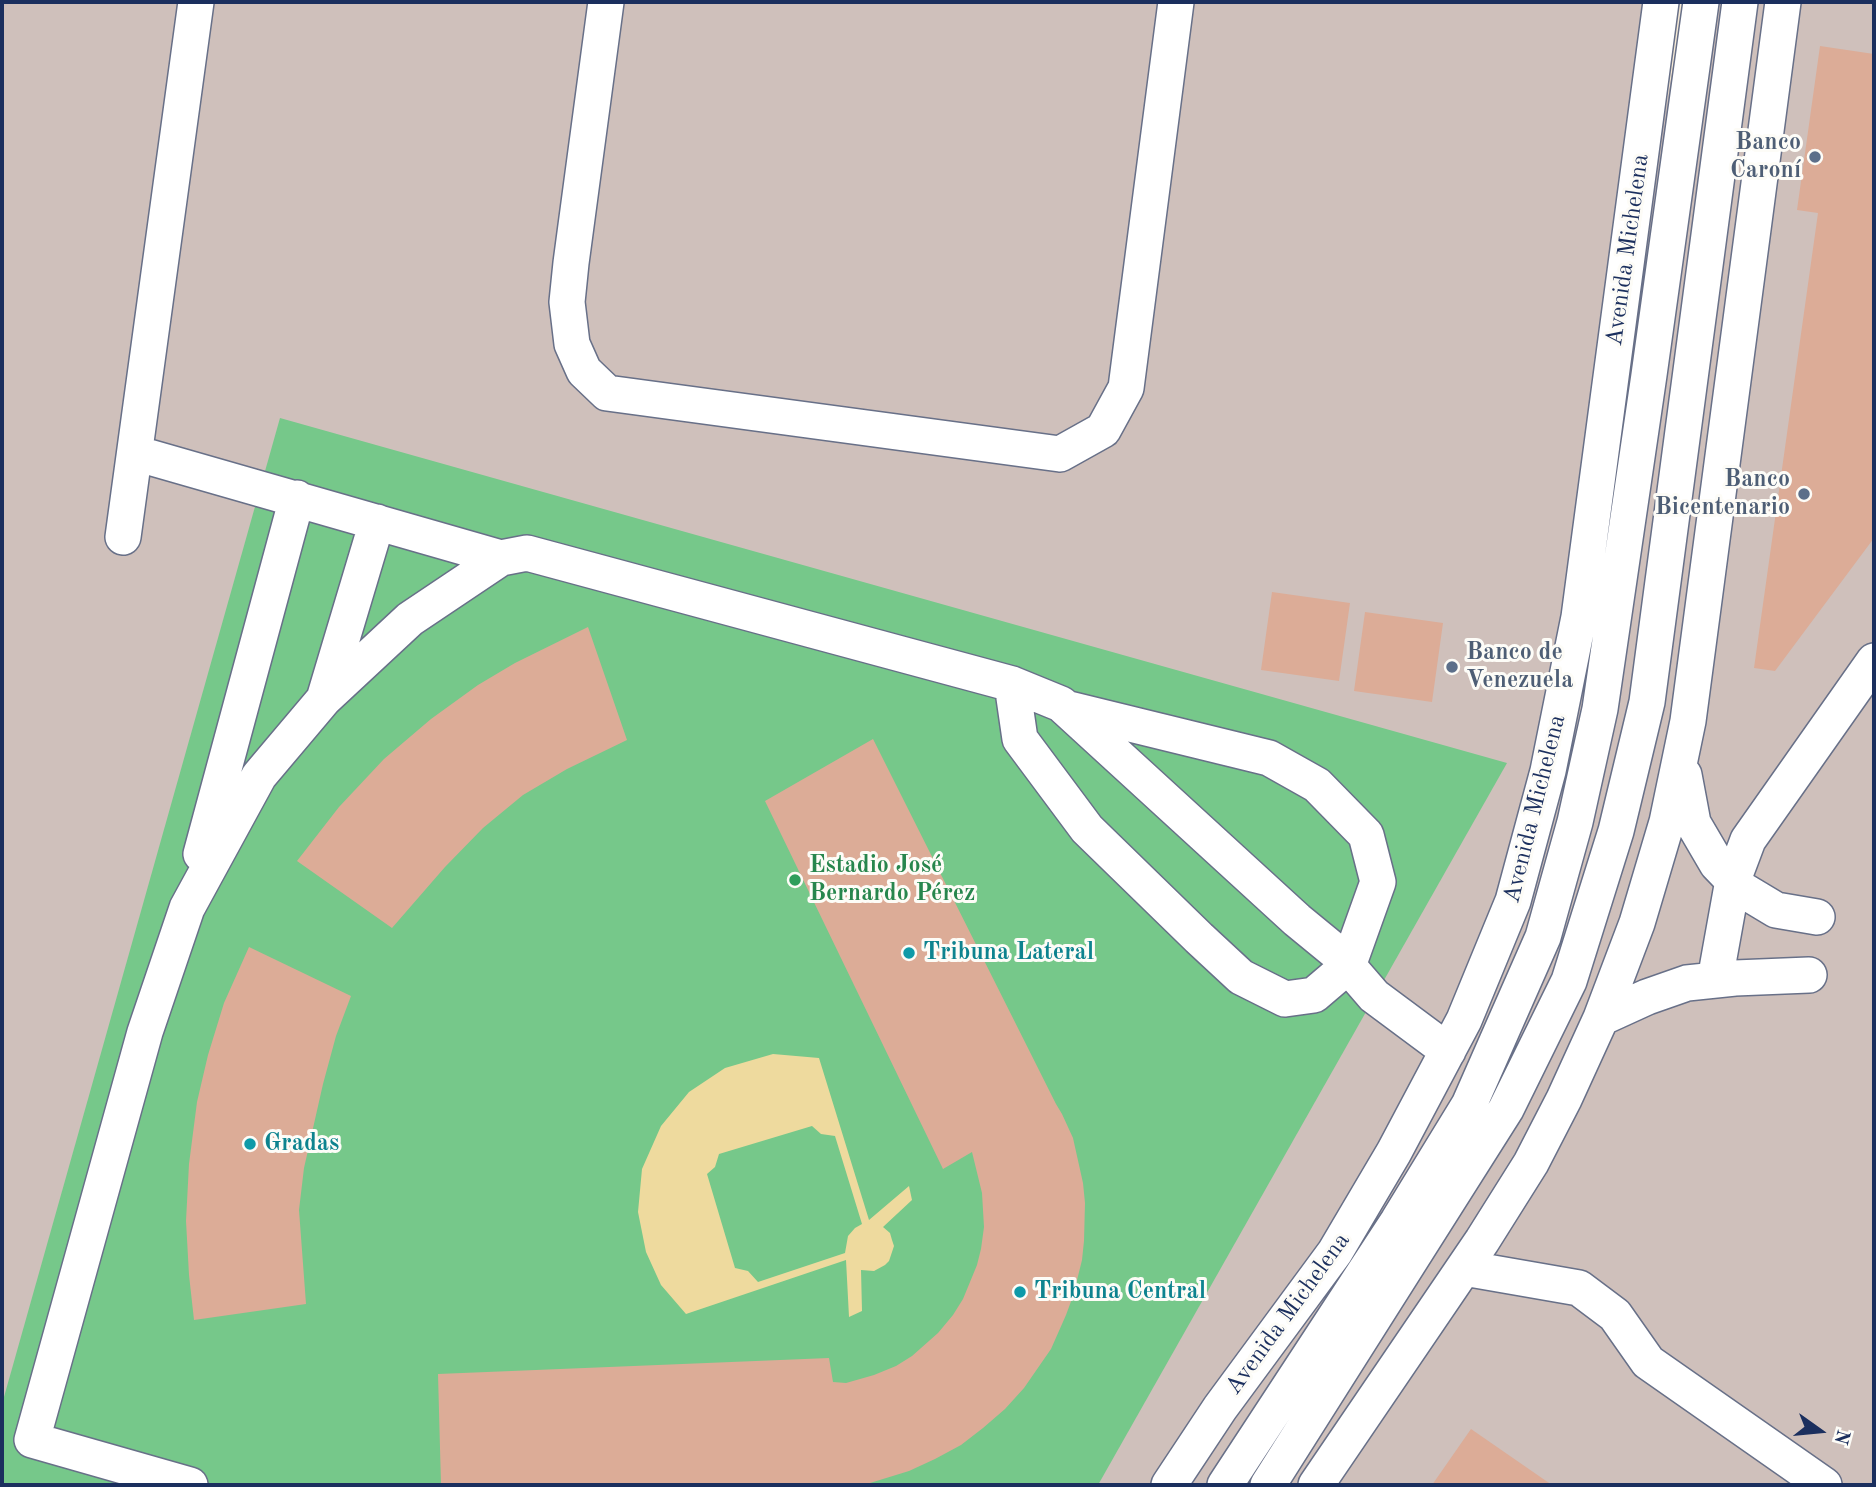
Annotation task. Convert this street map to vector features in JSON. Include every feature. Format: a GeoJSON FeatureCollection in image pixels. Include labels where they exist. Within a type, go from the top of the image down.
{"type":"FeatureCollection","features":[{"type":"Feature","properties":{"kind":"street"},"geometry":{"type":"LineString","coordinates":[[123,537],[196,2]]}},
{"type":"Feature","properties":{"kind":"street"},"geometry":{"type":"LineString","coordinates":[[606,2],[567,302],[572,344],[583,371],[607,393],[1060,454],[1103,430],[1126,388],[1176,2]]}},
{"type":"Feature","properties":{"kind":"street","name":"Avenida Michelena"},"geometry":{"type":"LineString","coordinates":[[1169,1485],[1220,1408],[1335,1252],[1394,1152],[1464,1020],[1513,901],[1548,771],[1579,617],[1661,2]]}},
{"type":"Feature","properties":{"kind":"street","name":"Avenida Michelena"},"geometry":{"type":"LineString","coordinates":[[1225,1485],[1398,1222],[1469,1105],[1543,937],[1578,810],[1600,709],[1700,2]]}},
{"type":"Feature","properties":{"kind":"street"},"geometry":{"type":"LineString","coordinates":[[1268,1485],[1506,1109],[1569,981],[1616,831],[1647,702],[1740,2]]}},
{"type":"Feature","properties":{"kind":"street"},"geometry":{"type":"LineString","coordinates":[[1316,1485],[1464,1268],[1531,1163],[1601,1018],[1637,923],[1667,822],[1688,721],[1783,2]]}},
{"type":"Feature","properties":{"kind":"street"},"geometry":{"type":"LineString","coordinates":[[135,453],[500,558]]}},
{"type":"Feature","properties":{"kind":"street"},"geometry":{"type":"LineString","coordinates":[[190,1485],[32,1440],[145,1032],[187,908],[297,498]]}},
{"type":"Feature","properties":{"kind":"street"},"geometry":{"type":"LineString","coordinates":[[324,699],[377,522]]}},
{"type":"Feature","properties":{"kind":"street"},"geometry":{"type":"LineString","coordinates":[[187,908],[259,776],[324,699],[410,619],[500,558],[527,553],[1012,684],[1061,704],[1336,952],[1374,996],[1448,1051]]}},
{"type":"Feature","properties":{"kind":"street"},"geometry":{"type":"LineString","coordinates":[[1647,702],[1709,559]]}},
{"type":"Feature","properties":{"kind":"street"},"geometry":{"type":"LineString","coordinates":[[1579,617],[1614,621]]}},
{"type":"Feature","properties":{"kind":"street"},"geometry":{"type":"LineString","coordinates":[[1715,980],[1733,880],[1748,840],[1874,661]]}},
{"type":"Feature","properties":{"kind":"street"},"geometry":{"type":"LineString","coordinates":[[1012,684],[1020,739],[1087,829],[1241,977],[1285,999],[1314,995],[1348,967],[1378,882],[1366,835],[1317,785],[1269,758],[1065,708]]}},
{"type":"Feature","properties":{"kind":"street"},"geometry":{"type":"LineString","coordinates":[[1680,756],[1693,823],[1717,864],[1741,889],[1776,910],[1817,917]]}},
{"type":"Feature","properties":{"kind":"street"},"geometry":{"type":"LineString","coordinates":[[1601,1018],[1647,997],[1687,983],[1809,975]]}},
{"type":"Feature","properties":{"kind":"street"},"geometry":{"type":"LineString","coordinates":[[1464,1268],[1579,1288],[1615,1315],[1648,1362],[1824,1485]]}},
{"type":"Feature","properties":{"kind":"shaded area"},"geometry":{"type":"Polygon","coordinates":[[[2,2],[1671,2],[1579,617],[1684,2],[1874,2],[1874,1485],[2,1485],[2,2]]]}},
{"type":"Feature","properties":{"kind":"green space","name":"Estadio José Bernardo Pérez"},"geometry":{"type":"Polygon","coordinates":[[[280,418],[1507,763],[1098,1485],[2,1485],[2,1404],[280,418]]]}},
{"type":"Feature","properties":{"kind":"sand"},"geometry":{"type":"Polygon","coordinates":[[[773,1054],[819,1058],[869,1220],[909,1186],[912,1200],[883,1227],[890,1233],[894,1246],[889,1261],[874,1271],[861,1270],[862,1311],[849,1317],[846,1260],[686,1314],[661,1285],[646,1252],[638,1212],[642,1169],[661,1126],[689,1092],[725,1068],[773,1054]],[[812,1126],[719,1154],[715,1167],[707,1174],[735,1268],[748,1271],[758,1282],[845,1253],[848,1236],[862,1224],[835,1136],[821,1134],[812,1126]]]}},
{"type":"Feature","properties":{"kind":"building"},"geometry":{"type":"Polygon","coordinates":[[[1820,46],[1874,54],[1874,538],[1775,671],[1754,668],[1818,213],[1797,210],[1820,46]]]}},
{"type":"Feature","properties":{"kind":"building"},"geometry":{"type":"Polygon","coordinates":[[[1272,592],[1350,603],[1339,681],[1261,670],[1272,592]]]}},
{"type":"Feature","properties":{"kind":"building"},"geometry":{"type":"Polygon","coordinates":[[[1365,612],[1443,623],[1432,702],[1354,691],[1365,612]]]}},
{"type":"Feature","properties":{"kind":"building"},"geometry":{"type":"Polygon","coordinates":[[[588,627],[627,740],[567,769],[523,795],[483,828],[392,928],[297,861],[339,807],[384,759],[431,719],[478,685],[515,663],[588,627]]]}},
{"type":"Feature","properties":{"kind":"building"},"geometry":{"type":"Polygon","coordinates":[[[873,739],[1073,1138],[1083,1183],[1084,1241],[1073,1296],[1051,1349],[1024,1388],[1005,1409],[961,1445],[909,1471],[870,1483],[441,1485],[438,1374],[829,1358],[833,1382],[846,1383],[896,1366],[912,1356],[938,1333],[963,1299],[977,1265],[984,1227],[982,1193],[972,1152],[943,1169],[765,801],[873,739]]]}},
{"type":"Feature","properties":{"kind":"building","name":"Gradas"},"geometry":{"type":"Polygon","coordinates":[[[249,947],[351,996],[336,1036],[304,1168],[299,1210],[306,1304],[194,1320],[186,1221],[189,1164],[197,1102],[224,1003],[249,947]]]}},
{"type":"Feature","properties":{"kind":"building"},"geometry":{"type":"Polygon","coordinates":[[[1471,1429],[1552,1485],[1432,1485],[1471,1429]]]}},
{"type":"Feature","properties":{"kind":"place","name":"Banco Caroní"},"geometry":{"type":"Point","coordinates":[1815,157]}},
{"type":"Feature","properties":{"kind":"place","name":"Banco Bicentenario"},"geometry":{"type":"Point","coordinates":[1804,494]}},
{"type":"Feature","properties":{"kind":"place","name":"Banco de Venezuela"},"geometry":{"type":"Point","coordinates":[1452,667]}},
{"type":"Feature","properties":{"kind":"place","name":"Estadio José Bernardo Pérez"},"geometry":{"type":"Point","coordinates":[795,880]}},
{"type":"Feature","properties":{"kind":"place","name":"Tribuna Lateral"},"geometry":{"type":"Point","coordinates":[909,953]}},
{"type":"Feature","properties":{"kind":"place","name":"Gradas"},"geometry":{"type":"Point","coordinates":[250,1144]}},
{"type":"Feature","properties":{"kind":"place","name":"Tribuna Central"},"geometry":{"type":"Point","coordinates":[1020,1292]}}]}
